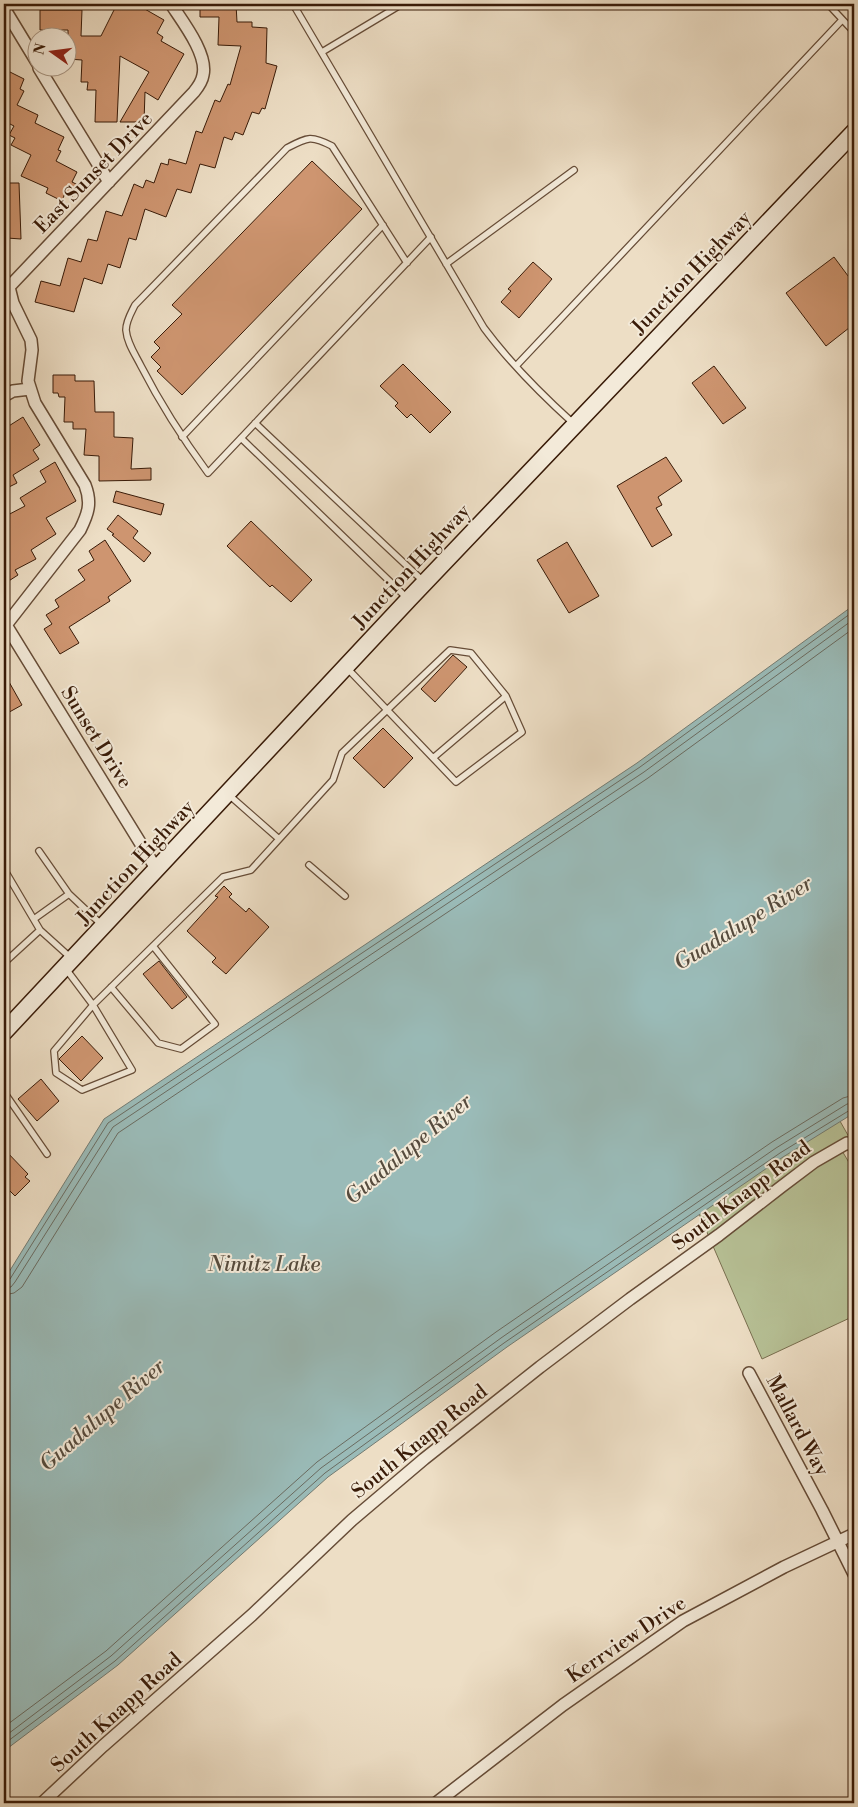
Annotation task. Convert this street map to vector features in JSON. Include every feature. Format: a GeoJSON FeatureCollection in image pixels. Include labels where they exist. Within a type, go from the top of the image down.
{"type":"FeatureCollection","features":[{"type":"Feature","properties":{"kind":"main road","name":"Junction Highway"},"geometry":{"type":"LineString","coordinates":[[4,1032],[408,599],[854,132]]}},
{"type":"Feature","properties":{"kind":"street","name":"East Sunset Drive"},"geometry":{"type":"LineString","coordinates":[[13,303],[9,287],[200,84],[204,74],[201,54],[171,4]]}},
{"type":"Feature","properties":{"kind":"street"},"geometry":{"type":"LineString","coordinates":[[4,8],[28,48]]}},
{"type":"Feature","properties":{"kind":"street"},"geometry":{"type":"LineString","coordinates":[[46,78],[109,182]]}},
{"type":"Feature","properties":{"kind":"street"},"geometry":{"type":"LineString","coordinates":[[4,287],[31,340],[32,350],[28,381],[35,403],[85,485],[89,500],[89,508],[80,530],[5,625]]}},
{"type":"Feature","properties":{"kind":"street"},"geometry":{"type":"LineString","coordinates":[[4,396],[13,391],[30,389]]}},
{"type":"Feature","properties":{"kind":"street","name":"Sunset Drive"},"geometry":{"type":"LineString","coordinates":[[5,625],[157,870]]}},
{"type":"Feature","properties":{"kind":"street","name":"South Knapp Road"},"geometry":{"type":"LineString","coordinates":[[42,1803],[103,1746],[244,1622],[352,1520],[424,1459],[540,1367],[720,1236],[814,1162],[851,1145]]}},
{"type":"Feature","properties":{"kind":"street","name":"Mallard Way"},"geometry":{"type":"LineString","coordinates":[[749,1373],[854,1574]]}},
{"type":"Feature","properties":{"kind":"street","name":"Kerrview Drive"},"geometry":{"type":"LineString","coordinates":[[436,1803],[563,1705],[683,1620],[784,1567],[854,1534]]}},
{"type":"Feature","properties":{"kind":"lane"},"geometry":{"type":"LineString","coordinates":[[293,4],[484,328],[516,366],[575,424]]}},
{"type":"Feature","properties":{"kind":"lane"},"geometry":{"type":"LineString","coordinates":[[322,52],[402,4]]}},
{"type":"Feature","properties":{"kind":"lane"},"geometry":{"type":"LineString","coordinates":[[828,4],[854,32]]}},
{"type":"Feature","properties":{"kind":"lane"},"geometry":{"type":"LineString","coordinates":[[516,366],[842,20]]}},
{"type":"Feature","properties":{"kind":"lane"},"geometry":{"type":"LineString","coordinates":[[407,263],[332,146],[317,138],[302,140],[287,148],[135,305],[126,328],[128,340],[150,383],[182,437],[208,473],[256,423],[407,263],[431,237]]}},
{"type":"Feature","properties":{"kind":"lane"},"geometry":{"type":"LineString","coordinates":[[446,264],[574,170]]}},
{"type":"Feature","properties":{"kind":"lane"},"geometry":{"type":"LineString","coordinates":[[182,437],[383,225]]}},
{"type":"Feature","properties":{"kind":"lane"},"geometry":{"type":"LineString","coordinates":[[256,423],[425,582]]}},
{"type":"Feature","properties":{"kind":"lane"},"geometry":{"type":"LineString","coordinates":[[241,438],[408,599]]}},
{"type":"Feature","properties":{"kind":"lane"},"geometry":{"type":"LineString","coordinates":[[4,869],[40,930],[68,964],[93,1005],[132,1070],[82,1090],[56,1072],[54,1051],[93,1005],[223,877],[251,870],[333,780],[342,753],[388,710],[450,650],[471,653],[506,696],[522,732],[456,782],[388,710],[346,667]]}},
{"type":"Feature","properties":{"kind":"lane"},"geometry":{"type":"LineString","coordinates":[[433,758],[506,696]]}},
{"type":"Feature","properties":{"kind":"lane"},"geometry":{"type":"LineString","coordinates":[[228,794],[279,839]]}},
{"type":"Feature","properties":{"kind":"lane"},"geometry":{"type":"LineString","coordinates":[[39,851],[69,894],[104,926]]}},
{"type":"Feature","properties":{"kind":"lane"},"geometry":{"type":"LineString","coordinates":[[309,865],[345,896]]}},
{"type":"Feature","properties":{"kind":"lane"},"geometry":{"type":"LineString","coordinates":[[34,919],[69,894]]}},
{"type":"Feature","properties":{"kind":"lane"},"geometry":{"type":"LineString","coordinates":[[4,963],[40,930]]}},
{"type":"Feature","properties":{"kind":"lane"},"geometry":{"type":"LineString","coordinates":[[111,987],[158,1043],[181,1049],[214,1024],[153,946]]}},
{"type":"Feature","properties":{"kind":"lane"},"geometry":{"type":"LineString","coordinates":[[4,1092],[48,1154]]}},
{"type":"Feature","properties":{"kind":"green space"},"geometry":{"type":"Polygon","coordinates":[[[832,1107],[849,1137],[838,1144],[854,1171],[854,1316],[762,1359],[693,1200],[832,1107]]]}},
{"type":"Feature","properties":{"kind":"water","name":"Nimitz Lake"},"geometry":{"type":"Polygon","coordinates":[[[854,605],[854,1113],[783,1157],[507,1347],[328,1477],[118,1665],[4,1751],[4,1280],[104,1119],[637,763],[854,605]]]}},
{"type":"Feature","properties":{"kind":"building"},"geometry":{"type":"Polygon","coordinates":[[[117,4],[145,4],[143,8],[164,20],[157,33],[163,37],[161,41],[184,54],[158,100],[145,92],[144,122],[120,122],[149,72],[120,56],[117,122],[95,122],[96,90],[87,90],[88,82],[81,82],[82,60],[78,60],[78,28],[40,28],[40,10],[82,10],[81,36],[101,36],[117,4]]]}},
{"type":"Feature","properties":{"kind":"building"},"geometry":{"type":"Polygon","coordinates":[[[200,4],[236,4],[237,22],[252,22],[252,27],[267,28],[266,63],[277,66],[265,109],[262,108],[259,114],[252,112],[243,135],[235,132],[232,140],[224,137],[215,168],[200,164],[191,193],[177,189],[166,217],[145,209],[136,240],[129,238],[120,268],[108,264],[102,284],[84,278],[74,312],[35,302],[41,281],[60,286],[68,258],[81,262],[88,239],[97,241],[106,211],[122,216],[134,184],[143,188],[146,180],[154,183],[161,163],[168,165],[169,159],[186,164],[196,131],[202,133],[215,100],[220,102],[228,84],[230,85],[241,46],[218,45],[219,17],[200,17],[200,4]]]}},
{"type":"Feature","properties":{"kind":"building"},"geometry":{"type":"Polygon","coordinates":[[[4,69],[24,79],[20,89],[24,91],[17,105],[38,115],[35,123],[64,137],[58,150],[61,151],[56,161],[77,172],[72,182],[78,185],[72,197],[65,193],[62,201],[46,193],[48,188],[21,176],[31,155],[11,145],[15,138],[9,135],[14,126],[4,121],[4,69]]]}},
{"type":"Feature","properties":{"kind":"building"},"geometry":{"type":"Polygon","coordinates":[[[312,161],[362,209],[182,395],[157,371],[161,367],[151,357],[160,348],[154,342],[182,314],[172,305],[312,161]]]}},
{"type":"Feature","properties":{"kind":"building"},"geometry":{"type":"Polygon","coordinates":[[[4,183],[19,183],[21,239],[7,238],[7,235],[4,234],[4,183]]]}},
{"type":"Feature","properties":{"kind":"building"},"geometry":{"type":"Polygon","coordinates":[[[834,257],[854,284],[854,324],[826,346],[786,293],[834,257]]]}},
{"type":"Feature","properties":{"kind":"building"},"geometry":{"type":"Polygon","coordinates":[[[533,262],[552,279],[519,318],[501,302],[511,291],[508,289],[533,262]]]}},
{"type":"Feature","properties":{"kind":"building"},"geometry":{"type":"Polygon","coordinates":[[[403,364],[451,412],[430,433],[411,414],[407,418],[395,406],[398,403],[380,386],[403,364]]]}},
{"type":"Feature","properties":{"kind":"building"},"geometry":{"type":"Polygon","coordinates":[[[714,366],[746,408],[723,424],[692,383],[714,366]]]}},
{"type":"Feature","properties":{"kind":"building"},"geometry":{"type":"Polygon","coordinates":[[[53,375],[75,375],[75,381],[94,381],[95,412],[114,412],[114,437],[133,438],[131,469],[151,468],[151,480],[99,481],[99,456],[84,455],[86,429],[73,429],[73,422],[64,422],[65,397],[59,397],[58,393],[53,393],[53,375]]]}},
{"type":"Feature","properties":{"kind":"building"},"geometry":{"type":"Polygon","coordinates":[[[23,417],[40,445],[33,450],[39,459],[13,475],[17,483],[7,488],[4,482],[4,429],[23,417]]]}},
{"type":"Feature","properties":{"kind":"building"},"geometry":{"type":"Polygon","coordinates":[[[666,457],[682,481],[658,497],[662,505],[656,508],[672,535],[652,547],[617,486],[666,457]]]}},
{"type":"Feature","properties":{"kind":"building"},"geometry":{"type":"Polygon","coordinates":[[[55,462],[76,501],[46,518],[56,534],[31,550],[36,559],[15,570],[18,575],[4,584],[4,517],[25,506],[20,498],[46,482],[40,471],[55,462]]]}},
{"type":"Feature","properties":{"kind":"building"},"geometry":{"type":"Polygon","coordinates":[[[116,491],[164,504],[161,515],[113,502],[116,491]]]}},
{"type":"Feature","properties":{"kind":"building"},"geometry":{"type":"Polygon","coordinates":[[[118,515],[138,531],[133,538],[151,553],[144,562],[107,529],[118,515]]]}},
{"type":"Feature","properties":{"kind":"building"},"geometry":{"type":"Polygon","coordinates":[[[251,521],[312,580],[291,602],[272,585],[270,587],[227,546],[251,521]]]}},
{"type":"Feature","properties":{"kind":"building"},"geometry":{"type":"Polygon","coordinates":[[[105,540],[131,581],[108,597],[110,601],[69,627],[79,643],[60,654],[44,629],[52,624],[46,615],[59,607],[55,600],[85,580],[78,570],[94,560],[89,551],[105,540]]]}},
{"type":"Feature","properties":{"kind":"building"},"geometry":{"type":"Polygon","coordinates":[[[567,542],[599,596],[569,613],[537,560],[567,542]]]}},
{"type":"Feature","properties":{"kind":"building"},"geometry":{"type":"Polygon","coordinates":[[[453,655],[467,667],[435,702],[421,689],[453,655]]]}},
{"type":"Feature","properties":{"kind":"building"},"geometry":{"type":"Polygon","coordinates":[[[4,673],[22,705],[4,715],[4,673]]]}},
{"type":"Feature","properties":{"kind":"building"},"geometry":{"type":"Polygon","coordinates":[[[383,728],[413,758],[384,788],[353,758],[383,728]]]}},
{"type":"Feature","properties":{"kind":"building"},"geometry":{"type":"Polygon","coordinates":[[[224,886],[232,894],[229,897],[246,912],[249,908],[269,927],[226,974],[212,962],[216,958],[187,931],[218,897],[215,896],[224,886]]]}},
{"type":"Feature","properties":{"kind":"building"},"geometry":{"type":"Polygon","coordinates":[[[159,961],[187,997],[172,1009],[143,974],[159,961]]]}},
{"type":"Feature","properties":{"kind":"building"},"geometry":{"type":"Polygon","coordinates":[[[82,1036],[103,1058],[81,1081],[59,1059],[82,1036]]]}},
{"type":"Feature","properties":{"kind":"building"},"geometry":{"type":"Polygon","coordinates":[[[41,1079],[59,1101],[37,1121],[18,1099],[41,1079]]]}},
{"type":"Feature","properties":{"kind":"building"},"geometry":{"type":"Polygon","coordinates":[[[4,1149],[28,1174],[25,1177],[30,1181],[15,1196],[10,1191],[4,1198],[4,1149]]]}},
{"type":"Feature","properties":{"kind":"water label","name":"Guadalupe River"},"geometry":{"type":"Point","coordinates":[743,923]}},
{"type":"Feature","properties":{"kind":"water label","name":"Guadalupe River"},"geometry":{"type":"Point","coordinates":[408,1149]}},
{"type":"Feature","properties":{"kind":"water label","name":"Guadalupe River"},"geometry":{"type":"Point","coordinates":[102,1415]}}]}
